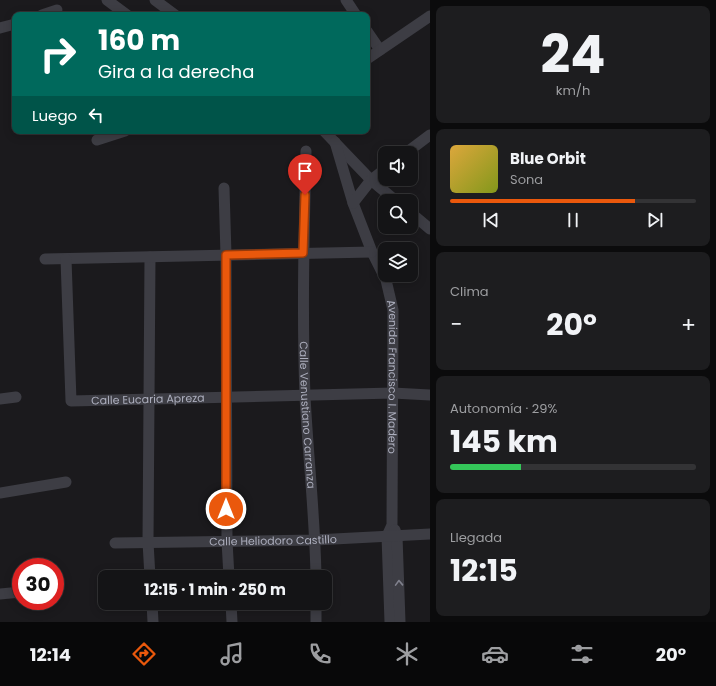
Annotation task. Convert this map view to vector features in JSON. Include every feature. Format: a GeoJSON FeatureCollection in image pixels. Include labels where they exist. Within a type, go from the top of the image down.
{"type":"FeatureCollection","features":[{"type":"Feature","properties":{"kind":"street"},"geometry":{"type":"LineString","coordinates":[[107,0],[123,12]]}},
{"type":"Feature","properties":{"kind":"street"},"geometry":{"type":"LineString","coordinates":[[154,0],[171,12]]}},
{"type":"Feature","properties":{"kind":"street"},"geometry":{"type":"LineString","coordinates":[[346,0],[354,12]]}},
{"type":"Feature","properties":{"kind":"street"},"geometry":{"type":"LineString","coordinates":[[52,12],[58,10]]}},
{"type":"Feature","properties":{"kind":"street"},"geometry":{"type":"LineString","coordinates":[[370,57],[430,16]]}},
{"type":"Feature","properties":{"kind":"street"},"geometry":{"type":"LineString","coordinates":[[0,28],[12,25]]}},
{"type":"Feature","properties":{"kind":"street"},"geometry":{"type":"LineString","coordinates":[[370,35],[380,50]]}},
{"type":"Feature","properties":{"kind":"street"},"geometry":{"type":"LineString","coordinates":[[97,140],[116,134]]}},
{"type":"Feature","properties":{"kind":"street"},"geometry":{"type":"LineString","coordinates":[[327,134],[371,180],[388,194]]}},
{"type":"Feature","properties":{"kind":"street"},"geometry":{"type":"LineString","coordinates":[[415,146],[430,135]]}},
{"type":"Feature","properties":{"kind":"street","name":"Avenida Francisco I. Madero"},"geometry":{"type":"LineString","coordinates":[[335,142],[353,203],[372,252],[386,280],[392,310],[392,536],[390,622]]}},
{"type":"Feature","properties":{"kind":"street","name":"Calle Venustiano Carranza"},"geometry":{"type":"LineString","coordinates":[[306,151],[303,253],[306,396],[316,570]]}},
{"type":"Feature","properties":{"kind":"street"},"geometry":{"type":"LineString","coordinates":[[353,203],[371,180],[378,174]]}},
{"type":"Feature","properties":{"kind":"street"},"geometry":{"type":"LineString","coordinates":[[224,188],[226,255],[227,541],[229,570]]}},
{"type":"Feature","properties":{"kind":"street"},"geometry":{"type":"LineString","coordinates":[[418,219],[430,229]]}},
{"type":"Feature","properties":{"kind":"street"},"geometry":{"type":"LineString","coordinates":[[45,259],[372,252]]}},
{"type":"Feature","properties":{"kind":"street"},"geometry":{"type":"LineString","coordinates":[[150,257],[148,542],[150,570]]}},
{"type":"Feature","properties":{"kind":"street","name":"Calle Eucaria Apreza"},"geometry":{"type":"LineString","coordinates":[[66,259],[70,401],[392,393],[430,395]]}},
{"type":"Feature","properties":{"kind":"street"},"geometry":{"type":"LineString","coordinates":[[0,399],[16,397]]}},
{"type":"Feature","properties":{"kind":"street"},"geometry":{"type":"LineString","coordinates":[[0,493],[66,482]]}},
{"type":"Feature","properties":{"kind":"street","name":"Calle Heliodoro Castillo"},"geometry":{"type":"LineString","coordinates":[[115,543],[315,540],[430,534]]}},
{"type":"Feature","properties":{"kind":"street","name":"Avenida Francisco I. Madero"},"geometry":{"type":"LineString","coordinates":[[392,536],[400,622]]}},
{"type":"Feature","properties":{"kind":"street"},"geometry":{"type":"LineString","coordinates":[[0,594],[12,593]]}},
{"type":"Feature","properties":{"kind":"street"},"geometry":{"type":"LineString","coordinates":[[152,610],[153,622]]}},
{"type":"Feature","properties":{"kind":"street"},"geometry":{"type":"LineString","coordinates":[[231,610],[232,622]]}},
{"type":"Feature","properties":{"kind":"street"},"geometry":{"type":"LineString","coordinates":[[316,610],[316,622]]}},
{"type":"Feature","properties":{"kind":"route"},"geometry":{"type":"LineString","coordinates":[[226,509],[226,255],[303,253],[305,195]]}}]}
